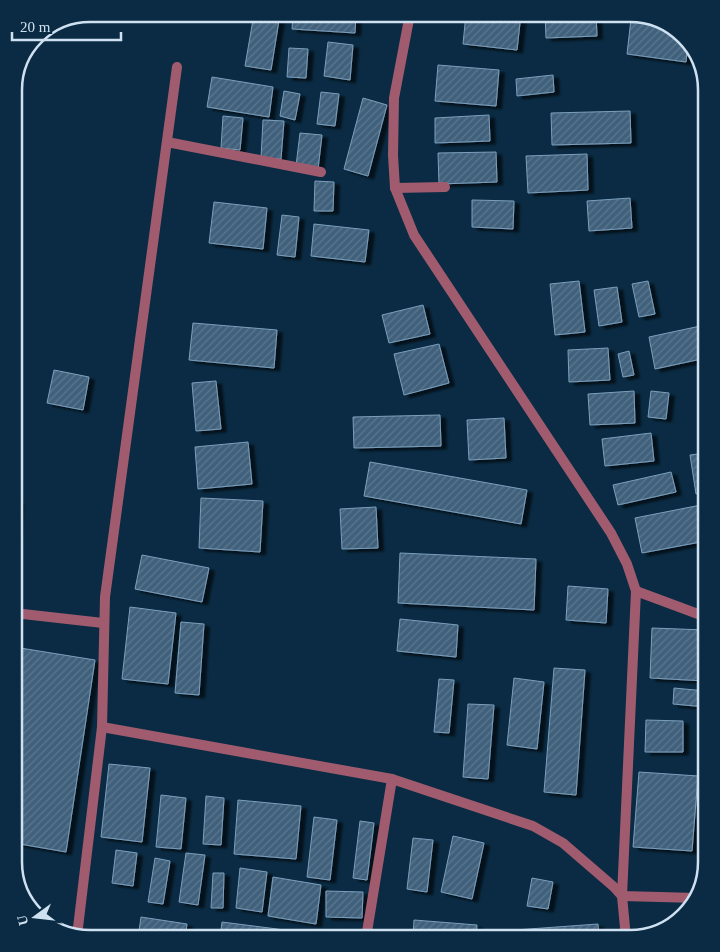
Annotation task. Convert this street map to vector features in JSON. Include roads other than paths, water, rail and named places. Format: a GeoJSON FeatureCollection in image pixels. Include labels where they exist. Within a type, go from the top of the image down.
{"type":"FeatureCollection","features":[{"type":"Feature","properties":{"kind":"street"},"geometry":{"type":"LineString","coordinates":[[408,23],[394,98],[395,188],[403,214],[414,235],[611,533],[627,564],[636,591],[622,896],[625,930]]}},
{"type":"Feature","properties":{"kind":"street"},"geometry":{"type":"LineString","coordinates":[[78,928],[102,727],[103,623],[177,67]]}},
{"type":"Feature","properties":{"kind":"street"},"geometry":{"type":"LineString","coordinates":[[167,142],[321,172]]}},
{"type":"Feature","properties":{"kind":"street"},"geometry":{"type":"LineString","coordinates":[[395,188],[445,187]]}},
{"type":"Feature","properties":{"kind":"street"},"geometry":{"type":"LineString","coordinates":[[636,591],[698,614]]}},
{"type":"Feature","properties":{"kind":"street"},"geometry":{"type":"LineString","coordinates":[[22,614],[103,623]]}},
{"type":"Feature","properties":{"kind":"street"},"geometry":{"type":"LineString","coordinates":[[102,727],[392,779],[533,826],[564,843],[622,896],[687,898]]}},
{"type":"Feature","properties":{"kind":"street"},"geometry":{"type":"LineString","coordinates":[[367,930],[392,779]]}}]}
